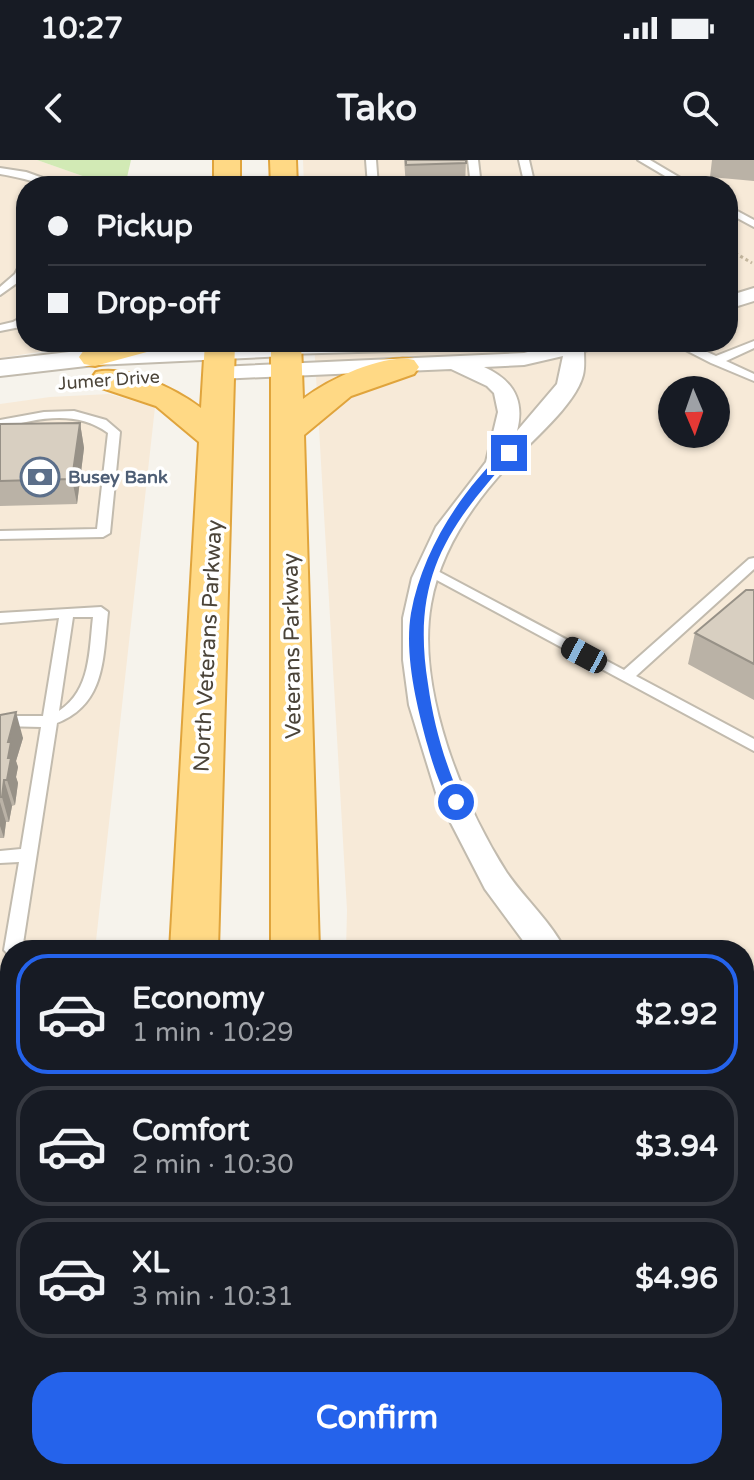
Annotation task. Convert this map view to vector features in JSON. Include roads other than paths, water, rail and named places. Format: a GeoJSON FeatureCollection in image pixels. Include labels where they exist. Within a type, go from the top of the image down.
{"type":"FeatureCollection","features":[{"type":"Feature","properties":{"kind":"highway"},"geometry":{"type":"LineString","coordinates":[[101,368],[129,352]]}},
{"type":"Feature","properties":{"kind":"highway"},"geometry":{"type":"LineString","coordinates":[[288,432],[317,401],[357,380],[385,352]]}},
{"type":"Feature","properties":{"kind":"highway","name":"Veterans Parkway"},"geometry":{"type":"LineString","coordinates":[[286,353],[295,940]]}},
{"type":"Feature","properties":{"kind":"highway","name":"North Veterans Parkway"},"geometry":{"type":"LineString","coordinates":[[194,940],[219,355]]}},
{"type":"Feature","properties":{"kind":"highway"},"geometry":{"type":"LineString","coordinates":[[101,368],[175,402],[216,440]]}},
{"type":"Feature","properties":{"kind":"street"},"geometry":{"type":"LineString","coordinates":[[286,353],[336,352]]}},
{"type":"Feature","properties":{"kind":"street"},"geometry":{"type":"LineString","coordinates":[[391,352],[454,365],[487,377],[501,386],[509,399],[511,419],[493,467]]}},
{"type":"Feature","properties":{"kind":"street"},"geometry":{"type":"LineString","coordinates":[[454,365],[524,359],[558,352]]}},
{"type":"Feature","properties":{"kind":"street"},"geometry":{"type":"LineString","coordinates":[[540,940],[502,888],[465,823],[439,763],[428,724],[416,650],[416,615],[427,571],[453,520],[493,467],[540,424],[571,378],[578,352]]}},
{"type":"Feature","properties":{"kind":"street","name":"Jumer Drive"},"geometry":{"type":"LineString","coordinates":[[0,390],[101,368],[219,355],[286,353]]}},
{"type":"Feature","properties":{"kind":"street","name":"Jumer Drive"},"geometry":{"type":"LineString","coordinates":[[0,368],[101,368]]}},
{"type":"Feature","properties":{"kind":"lane"},"geometry":{"type":"LineString","coordinates":[[643,160],[671,176]]}},
{"type":"Feature","properties":{"kind":"lane"},"geometry":{"type":"LineString","coordinates":[[0,171],[27,176]]}},
{"type":"Feature","properties":{"kind":"lane"},"geometry":{"type":"LineString","coordinates":[[17,176],[23,174]]}},
{"type":"Feature","properties":{"kind":"lane"},"geometry":{"type":"LineString","coordinates":[[0,292],[16,279]]}},
{"type":"Feature","properties":{"kind":"lane"},"geometry":{"type":"LineString","coordinates":[[697,352],[754,378]]}},
{"type":"Feature","properties":{"kind":"lane"},"geometry":{"type":"LineString","coordinates":[[715,361],[736,352]]}},
{"type":"Feature","properties":{"kind":"lane"},"geometry":{"type":"LineString","coordinates":[[0,424],[51,413],[73,414],[104,422],[114,432],[103,533],[0,535]]}},
{"type":"Feature","properties":{"kind":"lane"},"geometry":{"type":"LineString","coordinates":[[626,677],[754,562]]}},
{"type":"Feature","properties":{"kind":"lane"},"geometry":{"type":"LineString","coordinates":[[427,571],[754,746]]}},
{"type":"Feature","properties":{"kind":"lane"},"geometry":{"type":"LineString","coordinates":[[0,618],[101,612],[91,688],[80,705],[49,720],[0,721]]}},
{"type":"Feature","properties":{"kind":"lane"},"geometry":{"type":"LineString","coordinates":[[14,940],[67,613]]}},
{"type":"Feature","properties":{"kind":"lane"},"geometry":{"type":"LineString","coordinates":[[0,857],[27,855]]}},
{"type":"Feature","properties":{"kind":"place","name":"Busey Bank"},"geometry":{"type":"Point","coordinates":[40,477]}}]}
